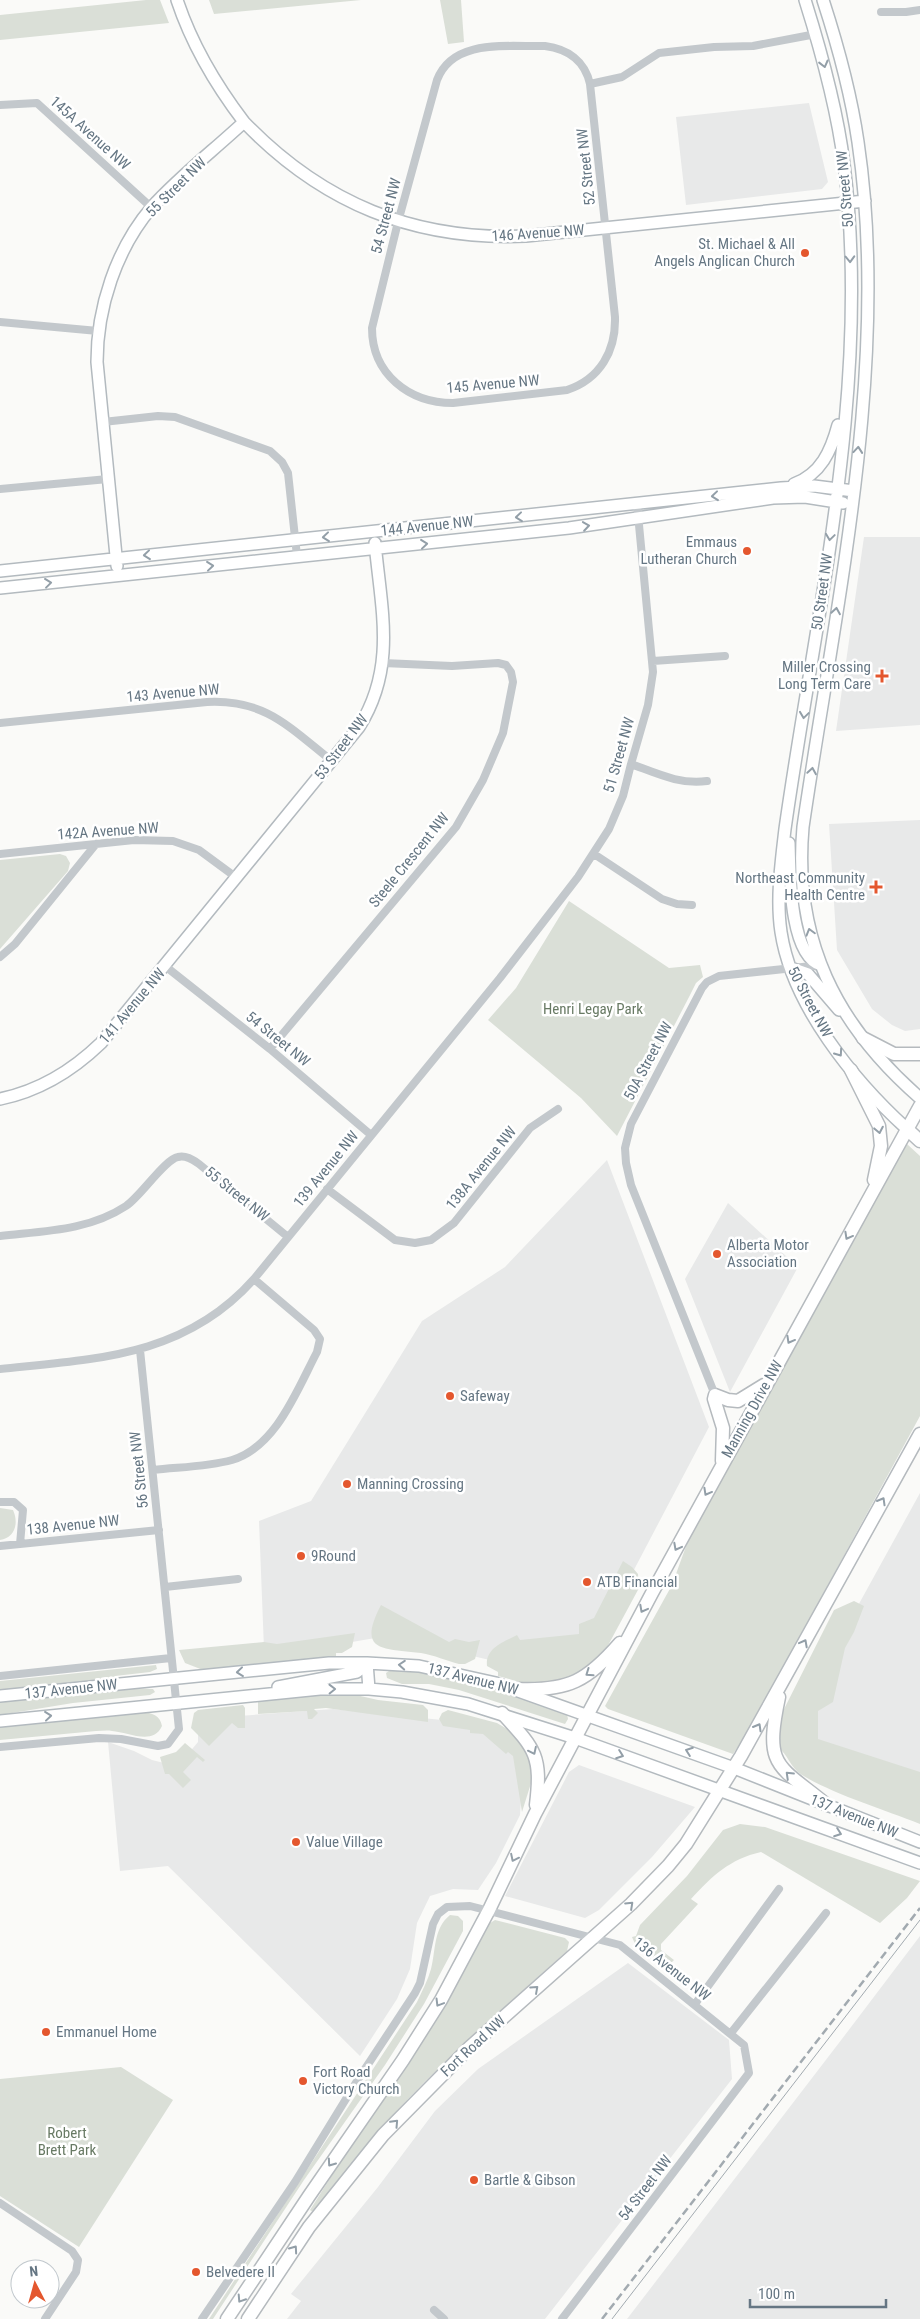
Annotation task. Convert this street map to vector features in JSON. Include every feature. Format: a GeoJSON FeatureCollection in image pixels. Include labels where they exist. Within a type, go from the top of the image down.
{"type":"FeatureCollection","features":[{"type":"Feature","properties":{"kind":"main road"},"geometry":{"type":"LineString","coordinates":[[178,0],[193,42],[208,70],[244,122]]}},
{"type":"Feature","properties":{"kind":"main road","name":"50 Street NW"},"geometry":{"type":"LineString","coordinates":[[806,0],[835,111],[847,203],[850,278],[846,392],[836,502],[785,830],[780,882],[780,919],[783,942],[791,968],[817,1020],[851,1070],[920,1141]]}},
{"type":"Feature","properties":{"kind":"main road","name":"50 Street NW"},"geometry":{"type":"LineString","coordinates":[[823,0],[851,104],[865,201],[866,348],[854,491],[805,813],[801,859],[805,914],[821,965],[839,1003],[861,1035],[920,1098]]}},
{"type":"Feature","properties":{"kind":"main road","name":"55 Street NW"},"geometry":{"type":"LineString","coordinates":[[118,575],[97,362],[98,332],[106,297],[117,266],[135,232],[152,208],[244,122]]}},
{"type":"Feature","properties":{"kind":"main road","name":"146 Avenue NW"},"geometry":{"type":"LineString","coordinates":[[244,122],[272,149],[314,182],[349,202],[398,222],[441,232],[492,237],[526,236],[865,201]]}},
{"type":"Feature","properties":{"kind":"main road"},"geometry":{"type":"LineString","coordinates":[[781,488],[805,479],[820,466],[833,441],[846,392]]}},
{"type":"Feature","properties":{"kind":"main road","name":"144 Avenue NW"},"geometry":{"type":"LineString","coordinates":[[0,571],[781,488],[814,486],[854,491]]}},
{"type":"Feature","properties":{"kind":"main road","name":"144 Avenue NW"},"geometry":{"type":"LineString","coordinates":[[0,588],[569,528],[773,498],[805,497],[852,504]]}},
{"type":"Feature","properties":{"kind":"main road","name":"53 Street NW"},"geometry":{"type":"LineString","coordinates":[[237,878],[332,761],[366,714],[376,692],[383,663],[384,633],[374,532]]}},
{"type":"Feature","properties":{"kind":"main road"},"geometry":{"type":"LineString","coordinates":[[785,830],[789,843],[791,891],[795,918],[806,954],[813,963],[821,965]]}},
{"type":"Feature","properties":{"kind":"main road","name":"141 Avenue NW"},"geometry":{"type":"LineString","coordinates":[[0,1099],[40,1086],[77,1064],[101,1043],[237,878]]}},
{"type":"Feature","properties":{"kind":"main road"},"geometry":{"type":"LineString","coordinates":[[791,968],[808,974],[861,1035],[894,1054],[920,1054]]}},
{"type":"Feature","properties":{"kind":"main road"},"geometry":{"type":"LineString","coordinates":[[851,1070],[879,1126],[881,1146],[871,1193]]}},
{"type":"Feature","properties":{"kind":"main road","name":"Manning Drive NW"},"geometry":{"type":"LineString","coordinates":[[587,1714],[722,1463],[920,1106]]}},
{"type":"Feature","properties":{"kind":"main road"},"geometry":{"type":"LineString","coordinates":[[722,1463],[723,1428],[714,1399],[715,1395],[728,1400],[738,1401],[766,1384]]}},
{"type":"Feature","properties":{"kind":"main road"},"geometry":{"type":"LineString","coordinates":[[720,1792],[781,1686],[836,1582],[920,1434]]}},
{"type":"Feature","properties":{"kind":"main road"},"geometry":{"type":"LineString","coordinates":[[518,1689],[544,1690],[558,1688],[590,1674],[634,1626]]}},
{"type":"Feature","properties":{"kind":"main road","name":"137 Avenue NW"},"geometry":{"type":"LineString","coordinates":[[0,1696],[329,1663],[367,1663],[438,1669],[518,1689],[734,1768],[920,1842]]}},
{"type":"Feature","properties":{"kind":"main road"},"geometry":{"type":"LineString","coordinates":[[367,1663],[369,1689]]}},
{"type":"Feature","properties":{"kind":"main road"},"geometry":{"type":"LineString","coordinates":[[230,1697],[357,1672],[367,1663]]}},
{"type":"Feature","properties":{"kind":"main road"},"geometry":{"type":"LineString","coordinates":[[781,1686],[773,1728],[774,1754],[788,1775],[828,1805]]}},
{"type":"Feature","properties":{"kind":"main road","name":"137 Avenue NW"},"geometry":{"type":"LineString","coordinates":[[0,1721],[320,1689],[369,1689],[438,1697],[502,1714],[574,1738],[920,1863]]}},
{"type":"Feature","properties":{"kind":"main road"},"geometry":{"type":"LineString","coordinates":[[502,1714],[534,1751],[539,1779],[534,1814]]}},
{"type":"Feature","properties":{"kind":"main road"},"geometry":{"type":"LineString","coordinates":[[228,2319],[295,2216],[403,2060],[441,2000],[489,1910],[534,1814],[587,1714]]}},
{"type":"Feature","properties":{"kind":"main road","name":"Fort Road NW"},"geometry":{"type":"LineString","coordinates":[[248,2319],[310,2227],[358,2164],[430,2086],[470,2047],[594,1937],[668,1866],[686,1844],[720,1792]]}},
{"type":"Feature","properties":{"kind":"main road"},"geometry":{"type":"LineString","coordinates":[[295,2216],[310,2227]]}},
{"type":"Feature","properties":{"kind":"street"},"geometry":{"type":"LineString","coordinates":[[882,12],[920,10]]}},
{"type":"Feature","properties":{"kind":"street"},"geometry":{"type":"LineString","coordinates":[[590,84],[622,78],[659,53],[753,46],[816,34]]}},
{"type":"Feature","properties":{"kind":"street","name":"54 Street NW"},"geometry":{"type":"LineString","coordinates":[[386,373],[376,351],[372,328],[398,222],[437,80],[444,67],[453,58],[470,49],[545,46],[560,49],[571,54],[588,74]]}},
{"type":"Feature","properties":{"kind":"street","name":"52 Street NW"},"geometry":{"type":"LineString","coordinates":[[588,74],[615,325],[611,350],[603,364]]}},
{"type":"Feature","properties":{"kind":"street","name":"145A Avenue NW"},"geometry":{"type":"LineString","coordinates":[[0,105],[36,103],[152,208]]}},
{"type":"Feature","properties":{"kind":"street"},"geometry":{"type":"LineString","coordinates":[[0,322],[98,332]]}},
{"type":"Feature","properties":{"kind":"street","name":"145 Avenue NW"},"geometry":{"type":"LineString","coordinates":[[386,373],[402,388],[417,397],[436,402],[453,403],[567,390],[584,383],[603,364]]}},
{"type":"Feature","properties":{"kind":"street"},"geometry":{"type":"LineString","coordinates":[[103,422],[158,416],[180,418],[270,451],[282,462],[288,473],[297,556]]}},
{"type":"Feature","properties":{"kind":"street"},"geometry":{"type":"LineString","coordinates":[[0,489],[108,479]]}},
{"type":"Feature","properties":{"kind":"street","name":"51 Street NW"},"geometry":{"type":"LineString","coordinates":[[500,978],[562,900],[594,854],[616,815],[631,764],[648,705],[654,662],[637,504]]}},
{"type":"Feature","properties":{"kind":"street"},"geometry":{"type":"LineString","coordinates":[[654,662],[725,656]]}},
{"type":"Feature","properties":{"kind":"street","name":"Steele Crescent NW"},"geometry":{"type":"LineString","coordinates":[[270,1049],[456,827],[483,780],[503,733],[514,682],[506,665],[498,663],[452,666],[383,663]]}},
{"type":"Feature","properties":{"kind":"street","name":"143 Avenue NW"},"geometry":{"type":"LineString","coordinates":[[0,723],[207,702],[236,702],[256,707],[275,717],[332,761]]}},
{"type":"Feature","properties":{"kind":"street"},"geometry":{"type":"LineString","coordinates":[[631,764],[681,781],[695,783],[707,781]]}},
{"type":"Feature","properties":{"kind":"street","name":"142A Avenue NW"},"geometry":{"type":"LineString","coordinates":[[0,854],[149,840],[183,843],[208,856],[237,878]]}},
{"type":"Feature","properties":{"kind":"street"},"geometry":{"type":"LineString","coordinates":[[0,957],[15,944],[96,844]]}},
{"type":"Feature","properties":{"kind":"street"},"geometry":{"type":"LineString","coordinates":[[594,854],[668,902],[692,905]]}},
{"type":"Feature","properties":{"kind":"street"},"geometry":{"type":"LineString","coordinates":[[791,968],[821,965]]}},
{"type":"Feature","properties":{"kind":"street","name":"54 Street NW"},"geometry":{"type":"LineString","coordinates":[[165,966],[270,1049],[371,1135]]}},
{"type":"Feature","properties":{"kind":"street","name":"50A Street NW"},"geometry":{"type":"LineString","coordinates":[[715,1395],[631,1185],[626,1162],[626,1140],[635,1115],[702,988],[713,978],[791,968]]}},
{"type":"Feature","properties":{"kind":"street","name":"139 Avenue NW"},"geometry":{"type":"LineString","coordinates":[[0,1368],[107,1357],[140,1350],[177,1337],[207,1320],[254,1280],[500,978]]}},
{"type":"Feature","properties":{"kind":"street","name":"138A Avenue NW"},"geometry":{"type":"LineString","coordinates":[[327,1189],[395,1240],[407,1243],[424,1242],[438,1237],[454,1223],[530,1128],[558,1109]]}},
{"type":"Feature","properties":{"kind":"street","name":"55 Street NW"},"geometry":{"type":"LineString","coordinates":[[0,1236],[73,1228],[108,1216],[137,1197],[172,1158],[183,1156],[200,1164],[288,1236]]}},
{"type":"Feature","properties":{"kind":"street"},"geometry":{"type":"LineString","coordinates":[[153,1470],[227,1462],[243,1456],[259,1446],[270,1435],[288,1406],[317,1352],[320,1339],[311,1327],[254,1280]]}},
{"type":"Feature","properties":{"kind":"street","name":"56 Street NW"},"geometry":{"type":"LineString","coordinates":[[140,1350],[176,1703]]}},
{"type":"Feature","properties":{"kind":"street","name":"138 Avenue NW"},"geometry":{"type":"LineString","coordinates":[[0,1502],[14,1502],[23,1510],[20,1544]]}},
{"type":"Feature","properties":{"kind":"street","name":"138 Avenue NW"},"geometry":{"type":"LineString","coordinates":[[0,1546],[159,1530]]}},
{"type":"Feature","properties":{"kind":"street"},"geometry":{"type":"LineString","coordinates":[[165,1587],[238,1579]]}},
{"type":"Feature","properties":{"kind":"street","name":"137 Avenue NW"},"geometry":{"type":"LineString","coordinates":[[0,1676],[171,1658]]}},
{"type":"Feature","properties":{"kind":"street"},"geometry":{"type":"LineString","coordinates":[[0,1747],[99,1738],[121,1739],[158,1746],[168,1744],[180,1730],[176,1703]]}},
{"type":"Feature","properties":{"kind":"street"},"geometry":{"type":"LineString","coordinates":[[695,2004],[779,1889]]}},
{"type":"Feature","properties":{"kind":"street"},"geometry":{"type":"LineString","coordinates":[[202,2319],[295,2182],[357,2081],[415,1993],[422,1974],[433,1924],[438,1914],[446,1907],[458,1905],[489,1910]]}},
{"type":"Feature","properties":{"kind":"street","name":"136 Avenue NW"},"geometry":{"type":"LineString","coordinates":[[489,1910],[620,1945],[744,2045],[749,2073]]}},
{"type":"Feature","properties":{"kind":"street"},"geometry":{"type":"LineString","coordinates":[[731,2033],[826,1913]]}},
{"type":"Feature","properties":{"kind":"street","name":"54 Street NW"},"geometry":{"type":"LineString","coordinates":[[562,2319],[749,2073]]}},
{"type":"Feature","properties":{"kind":"street"},"geometry":{"type":"LineString","coordinates":[[0,2203],[72,2251],[78,2260],[76,2272],[44,2319]]}},
{"type":"Feature","properties":{"kind":"street"},"geometry":{"type":"LineString","coordinates":[[434,2310],[444,2319]]}},
{"type":"Feature","properties":{"kind":"shaded area"},"geometry":{"type":"Polygon","coordinates":[[[809,103],[828,182],[822,189],[686,205],[676,117],[809,103]]]}},
{"type":"Feature","properties":{"kind":"shaded area"},"geometry":{"type":"Polygon","coordinates":[[[864,537],[920,537],[920,725],[836,731],[864,537]]]}},
{"type":"Feature","properties":{"kind":"shaded area","name":"Northeast Community Health Centre"},"geometry":{"type":"Polygon","coordinates":[[[920,820],[920,1029],[905,1031],[892,1025],[872,1009],[837,950],[829,824],[920,820]]]}},
{"type":"Feature","properties":{"kind":"shaded area"},"geometry":{"type":"Polygon","coordinates":[[[607,1160],[709,1427],[595,1644],[494,1661],[387,1636],[352,1642],[264,1649],[259,1521],[311,1501],[422,1321],[505,1267],[607,1160]]]}},
{"type":"Feature","properties":{"kind":"shaded area"},"geometry":{"type":"Polygon","coordinates":[[[728,1203],[798,1267],[730,1392],[685,1279],[728,1203]]]}},
{"type":"Feature","properties":{"kind":"shaded area"},"geometry":{"type":"Polygon","coordinates":[[[920,1493],[920,1807],[823,1770],[795,1720],[920,1493]]]}},
{"type":"Feature","properties":{"kind":"shaded area"},"geometry":{"type":"Polygon","coordinates":[[[333,1709],[452,1721],[503,1741],[514,1756],[522,1784],[520,1815],[496,1863],[478,1890],[453,1889],[430,1896],[417,1923],[410,1969],[397,1999],[360,2056],[168,1866],[120,1871],[108,1742],[134,1751],[152,1760],[168,1764],[188,1754],[198,1742],[198,1719],[333,1709]]]}},
{"type":"Feature","properties":{"kind":"shaded area"},"geometry":{"type":"Polygon","coordinates":[[[579,1765],[695,1807],[652,1857],[599,1910],[585,1918],[505,1896],[569,1772],[579,1765]]]}},
{"type":"Feature","properties":{"kind":"shaded area"},"geometry":{"type":"Polygon","coordinates":[[[920,1936],[920,2319],[627,2319],[845,2035],[920,1936]]]}},
{"type":"Feature","properties":{"kind":"shaded area"},"geometry":{"type":"Polygon","coordinates":[[[628,1963],[729,2040],[732,2079],[545,2319],[287,2319],[301,2301],[291,2294],[378,2187],[435,2111],[478,2069],[628,1963]]]}},
{"type":"Feature","properties":{"kind":"green space"},"geometry":{"type":"Polygon","coordinates":[[[160,0],[169,23],[0,40],[0,15],[160,0]]]}},
{"type":"Feature","properties":{"kind":"green space"},"geometry":{"type":"Polygon","coordinates":[[[209,0],[361,0],[214,14],[209,0]]]}},
{"type":"Feature","properties":{"kind":"green space"},"geometry":{"type":"Polygon","coordinates":[[[440,0],[461,0],[464,42],[448,44],[440,0]]]}},
{"type":"Feature","properties":{"kind":"green space"},"geometry":{"type":"Polygon","coordinates":[[[60,854],[66,856],[70,863],[68,871],[0,949],[0,860],[60,854]]]}},
{"type":"Feature","properties":{"kind":"green space","name":"Henri Legay Park"},"geometry":{"type":"Polygon","coordinates":[[[569,901],[669,968],[700,965],[703,977],[696,983],[617,1136],[581,1098],[488,1020],[516,988],[569,901]]]}},
{"type":"Feature","properties":{"kind":"green space"},"geometry":{"type":"Polygon","coordinates":[[[907,1144],[920,1156],[920,1416],[749,1730],[733,1754],[608,1709],[605,1706],[672,1585],[693,1527],[896,1160],[907,1144]]]}},
{"type":"Feature","properties":{"kind":"green space"},"geometry":{"type":"Polygon","coordinates":[[[0,1508],[13,1510],[16,1520],[12,1533],[5,1539],[0,1540],[0,1508]]]}},
{"type":"Feature","properties":{"kind":"green space"},"geometry":{"type":"Polygon","coordinates":[[[623,1561],[638,1574],[639,1588],[605,1651],[585,1671],[555,1683],[523,1683],[498,1676],[498,1672],[487,1666],[487,1660],[492,1650],[517,1635],[520,1640],[579,1634],[579,1624],[594,1618],[623,1561]]]}},
{"type":"Feature","properties":{"kind":"green space"},"geometry":{"type":"Polygon","coordinates":[[[854,1601],[864,1606],[854,1632],[845,1648],[833,1702],[818,1711],[818,1739],[920,1772],[920,1824],[844,1795],[802,1775],[777,1747],[780,1717],[834,1610],[854,1601]]]}},
{"type":"Feature","properties":{"kind":"green space"},"geometry":{"type":"Polygon","coordinates":[[[381,1605],[449,1642],[455,1639],[469,1642],[480,1640],[475,1659],[465,1664],[459,1664],[426,1654],[385,1648],[378,1645],[373,1640],[372,1632],[374,1621],[381,1605]]]}},
{"type":"Feature","properties":{"kind":"green space"},"geometry":{"type":"Polygon","coordinates":[[[355,1633],[352,1647],[342,1653],[336,1653],[336,1657],[203,1670],[185,1663],[179,1650],[264,1642],[277,1644],[355,1633]]]}},
{"type":"Feature","properties":{"kind":"green space"},"geometry":{"type":"Polygon","coordinates":[[[156,1665],[157,1669],[150,1672],[115,1676],[115,1678],[0,1690],[0,1681],[156,1665]]]}},
{"type":"Feature","properties":{"kind":"green space"},"geometry":{"type":"Polygon","coordinates":[[[392,1669],[420,1672],[487,1686],[567,1714],[568,1719],[565,1724],[459,1690],[429,1684],[402,1684],[387,1678],[386,1673],[392,1669]]]}},
{"type":"Feature","properties":{"kind":"green space"},"geometry":{"type":"Polygon","coordinates":[[[132,1688],[153,1689],[155,1692],[150,1695],[73,1703],[0,1715],[0,1702],[132,1688]]]}},
{"type":"Feature","properties":{"kind":"green space"},"geometry":{"type":"Polygon","coordinates":[[[333,1694],[356,1695],[378,1700],[423,1705],[428,1710],[428,1722],[326,1708],[314,1709],[318,1713],[312,1719],[308,1719],[307,1711],[258,1714],[258,1701],[333,1694]]]}},
{"type":"Feature","properties":{"kind":"green space"},"geometry":{"type":"Polygon","coordinates":[[[243,1705],[245,1708],[245,1728],[238,1728],[232,1723],[209,1746],[191,1728],[194,1713],[198,1710],[243,1705]]]}},
{"type":"Feature","properties":{"kind":"green space"},"geometry":{"type":"Polygon","coordinates":[[[448,1710],[497,1723],[512,1732],[529,1749],[532,1780],[522,1812],[513,1756],[508,1752],[506,1754],[483,1734],[470,1733],[470,1730],[443,1726],[439,1719],[442,1713],[448,1710]]]}},
{"type":"Feature","properties":{"kind":"green space"},"geometry":{"type":"Polygon","coordinates":[[[142,1712],[155,1715],[159,1719],[162,1726],[158,1732],[146,1737],[118,1732],[96,1731],[0,1740],[0,1727],[142,1712]]]}},
{"type":"Feature","properties":{"kind":"green space"},"geometry":{"type":"Polygon","coordinates":[[[185,1743],[205,1760],[203,1762],[197,1757],[183,1772],[191,1780],[183,1788],[169,1774],[165,1774],[160,1757],[176,1752],[185,1743]]]}},
{"type":"Feature","properties":{"kind":"green space"},"geometry":{"type":"Polygon","coordinates":[[[740,1824],[765,1827],[920,1881],[907,1898],[880,1923],[761,1852],[750,1855],[722,1870],[691,1899],[698,1904],[661,1944],[661,1950],[674,1960],[664,1970],[636,1946],[632,1937],[636,1936],[640,1925],[687,1876],[723,1830],[740,1824]]]}},
{"type":"Feature","properties":{"kind":"green space"},"geometry":{"type":"Polygon","coordinates":[[[450,1915],[458,1916],[463,1921],[463,1931],[424,2004],[385,2065],[304,2180],[213,2319],[209,2319],[417,2002],[431,1969],[438,1933],[450,1915]]]}},
{"type":"Feature","properties":{"kind":"green space"},"geometry":{"type":"Polygon","coordinates":[[[495,1920],[565,1938],[569,1942],[567,1951],[466,2042],[395,2112],[313,2212],[310,2210],[358,2134],[420,2044],[459,1980],[487,1925],[495,1920]]]}},
{"type":"Feature","properties":{"kind":"green space","name":"Robert Brett Park"},"geometry":{"type":"Polygon","coordinates":[[[121,2067],[173,2100],[79,2247],[0,2196],[0,2079],[121,2067]]]}},
{"type":"Feature","properties":{"kind":"tram line"},"geometry":{"type":"LineString","coordinates":[[612,2319],[920,1920]]}},
{"type":"Feature","properties":{"kind":"railway"},"geometry":{"type":"LineString","coordinates":[[602,2319],[920,1908]]}},
{"type":"Feature","properties":{"kind":"place","name":"St. Michael & All Angels Anglican Church"},"geometry":{"type":"Point","coordinates":[805,253]}},
{"type":"Feature","properties":{"kind":"place","name":"Emmaus Lutheran Church"},"geometry":{"type":"Point","coordinates":[747,551]}},
{"type":"Feature","properties":{"kind":"place","name":"Miller Crossing Long Term Care"},"geometry":{"type":"Point","coordinates":[882,676]}},
{"type":"Feature","properties":{"kind":"place","name":"Northeast Community Health Centre"},"geometry":{"type":"Point","coordinates":[876,887]}},
{"type":"Feature","properties":{"kind":"place","name":"Alberta Motor Association"},"geometry":{"type":"Point","coordinates":[717,1254]}},
{"type":"Feature","properties":{"kind":"place","name":"Safeway"},"geometry":{"type":"Point","coordinates":[450,1396]}},
{"type":"Feature","properties":{"kind":"place","name":"Manning Crossing"},"geometry":{"type":"Point","coordinates":[347,1484]}},
{"type":"Feature","properties":{"kind":"place","name":"9Round"},"geometry":{"type":"Point","coordinates":[301,1556]}},
{"type":"Feature","properties":{"kind":"place","name":"ATB Financial"},"geometry":{"type":"Point","coordinates":[587,1582]}},
{"type":"Feature","properties":{"kind":"place","name":"Value Village"},"geometry":{"type":"Point","coordinates":[296,1842]}},
{"type":"Feature","properties":{"kind":"place","name":"Emmanuel Home"},"geometry":{"type":"Point","coordinates":[46,2032]}},
{"type":"Feature","properties":{"kind":"place","name":"Fort Road Victory Church"},"geometry":{"type":"Point","coordinates":[303,2081]}},
{"type":"Feature","properties":{"kind":"place","name":"Bartle & Gibson"},"geometry":{"type":"Point","coordinates":[474,2180]}},
{"type":"Feature","properties":{"kind":"place","name":"Belvedere II"},"geometry":{"type":"Point","coordinates":[196,2272]}}]}
